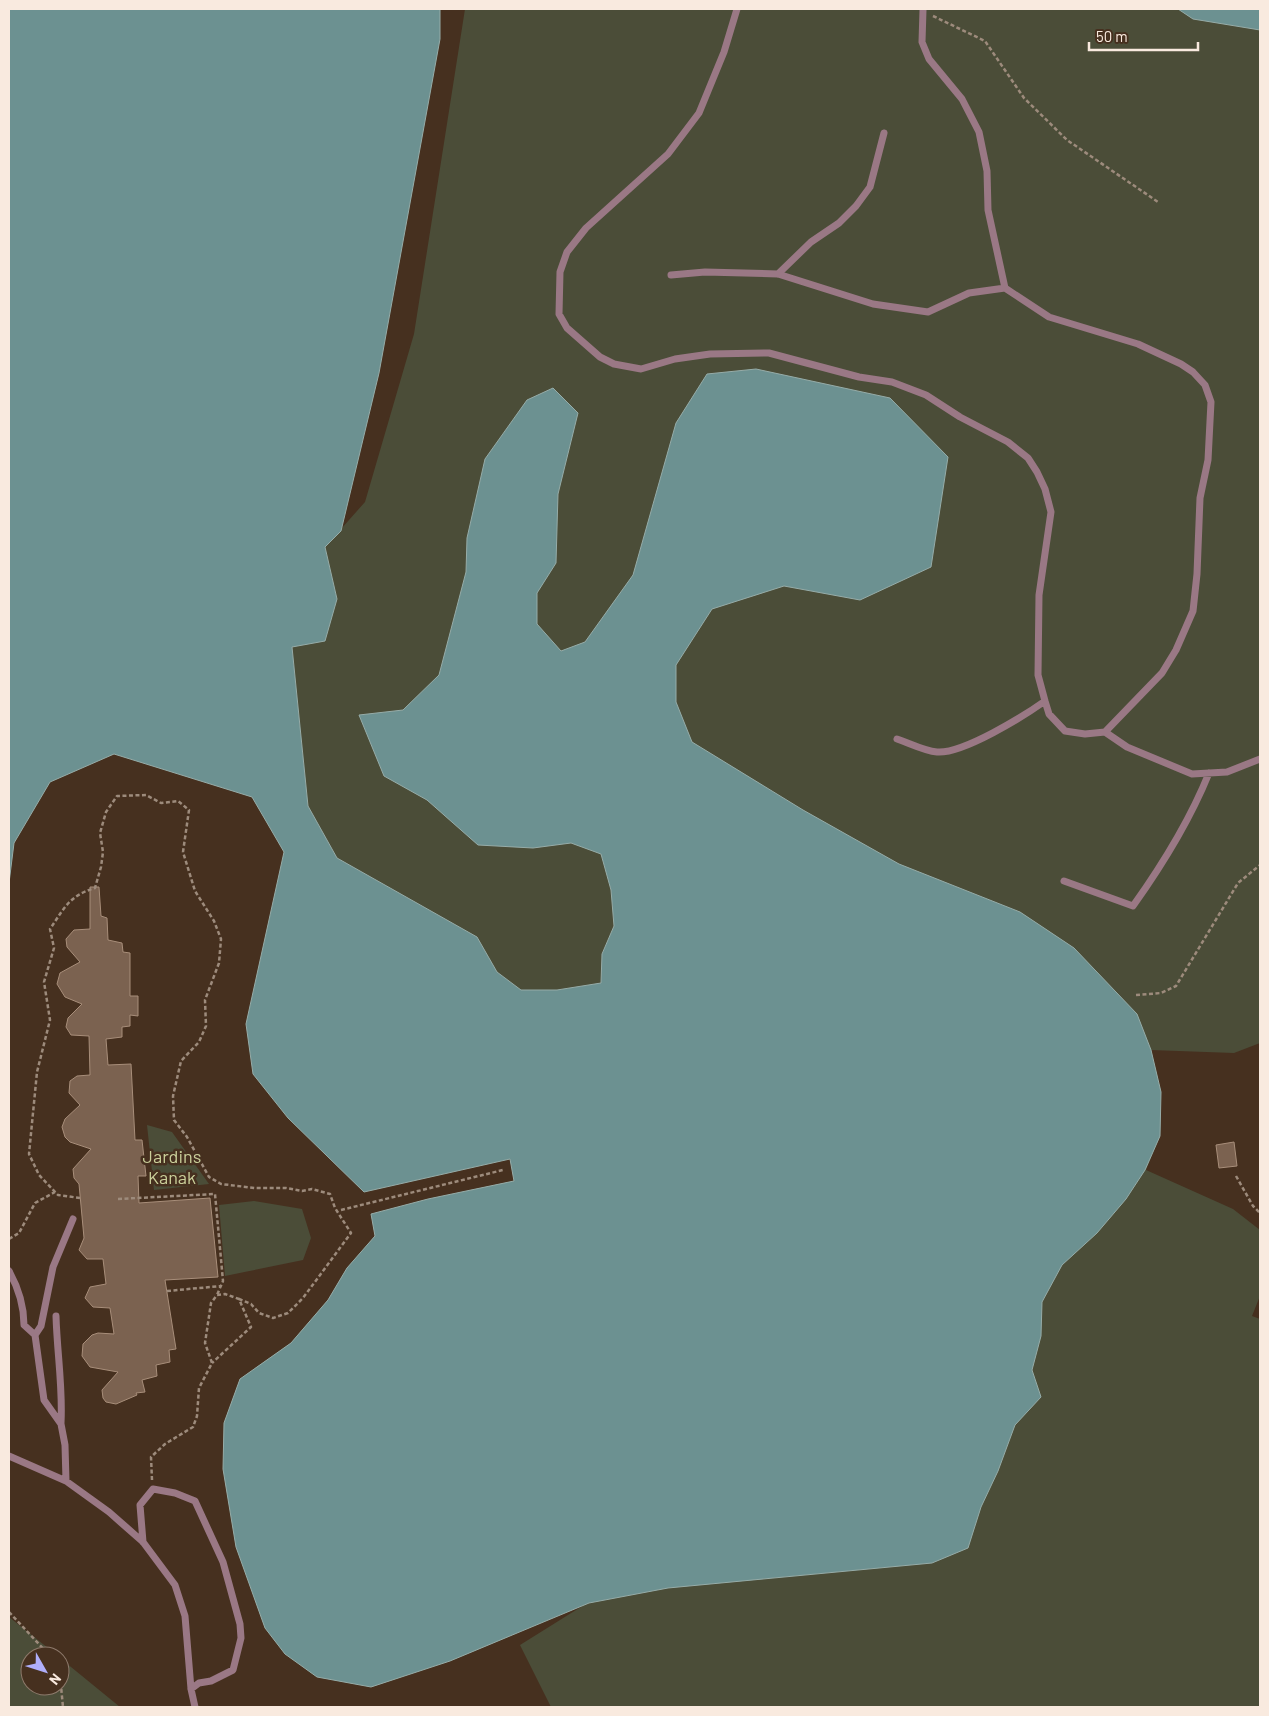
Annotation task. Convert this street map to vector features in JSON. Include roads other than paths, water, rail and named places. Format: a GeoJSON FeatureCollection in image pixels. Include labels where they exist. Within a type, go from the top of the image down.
{"type":"FeatureCollection","features":[{"type":"Feature","properties":{"kind":"lane"},"geometry":{"type":"LineString","coordinates":[[737,9],[724,52],[699,113],[668,154],[586,228],[566,252],[560,272],[558,314],[566,328],[600,357],[614,364],[641,369],[675,359],[710,354],[769,353],[859,377],[892,382],[926,395],[960,417],[1008,442],[1028,458],[1037,472],[1045,489],[1051,512],[1039,595],[1038,675],[1050,714],[1065,731],[1085,734],[1105,732],[1127,747],[1192,774],[1227,772],[1260,759]]}},
{"type":"Feature","properties":{"kind":"lane"},"geometry":{"type":"LineString","coordinates":[[923,10],[922,42],[929,59],[962,99],[978,132],[987,171],[990,218],[1005,288]]}},
{"type":"Feature","properties":{"kind":"lane"},"geometry":{"type":"LineString","coordinates":[[778,274],[811,242],[839,223],[856,206],[870,187],[884,133]]}},
{"type":"Feature","properties":{"kind":"lane"},"geometry":{"type":"LineString","coordinates":[[671,275],[704,272],[778,274],[873,304],[928,312],[969,293],[1005,288],[1049,317],[1138,344],[1181,364],[1193,372],[1205,385],[1211,402],[1208,460],[1200,498],[1197,574],[1193,611],[1176,650],[1162,673],[1105,732]]}},
{"type":"Feature","properties":{"kind":"lane"},"geometry":{"type":"LineString","coordinates":[[896,739],[938,752],[964,746],[1024,716],[1045,701]]}},
{"type":"Feature","properties":{"kind":"lane"},"geometry":{"type":"LineString","coordinates":[[1064,881],[1133,906],[1156,874],[1193,809],[1209,773]]}},
{"type":"Feature","properties":{"kind":"lane"},"geometry":{"type":"LineString","coordinates":[[35,1335],[41,1326],[53,1267],[73,1219]]}},
{"type":"Feature","properties":{"kind":"lane"},"geometry":{"type":"LineString","coordinates":[[9,1271],[17,1285],[22,1302],[24,1325],[35,1335],[44,1400],[61,1424]]}},
{"type":"Feature","properties":{"kind":"lane"},"geometry":{"type":"LineString","coordinates":[[56,1316],[58,1374],[62,1394],[61,1424],[65,1445],[66,1481]]}},
{"type":"Feature","properties":{"kind":"lane"},"geometry":{"type":"LineString","coordinates":[[9,1456],[66,1481],[109,1512],[142,1542],[175,1585],[185,1616],[190,1689],[196,1707]]}},
{"type":"Feature","properties":{"kind":"lane"},"geometry":{"type":"LineString","coordinates":[[142,1542],[140,1505],[153,1489],[175,1493],[195,1501],[223,1562],[242,1638],[233,1670],[211,1682],[199,1683],[190,1689]]}},
{"type":"Feature","properties":{"kind":"water"},"geometry":{"type":"Polygon","coordinates":[[[9,9],[440,9],[440,39],[379,373],[341,531],[325,547],[337,599],[325,641],[292,647],[308,806],[337,858],[477,937],[497,972],[521,990],[557,990],[601,983],[602,954],[614,926],[611,890],[601,854],[571,843],[533,848],[478,845],[427,800],[384,776],[359,715],[403,710],[439,675],[466,572],[467,538],[485,459],[527,400],[553,388],[578,413],[558,494],[556,563],[537,593],[537,624],[561,651],[585,642],[633,575],[676,423],[707,374],[756,369],[890,398],[948,457],[931,567],[860,600],[784,586],[712,609],[676,665],[676,702],[692,742],[803,810],[899,864],[1020,912],[1074,948],[1137,1014],[1151,1050],[1161,1092],[1160,1136],[1145,1170],[1126,1199],[1097,1233],[1062,1265],[1042,1302],[1041,1336],[1032,1370],[1041,1397],[1015,1425],[998,1471],[981,1507],[968,1548],[932,1563],[668,1588],[589,1603],[450,1661],[371,1687],[317,1677],[285,1654],[265,1628],[236,1547],[223,1469],[224,1423],[240,1379],[291,1343],[328,1300],[347,1268],[375,1236],[371,1214],[428,1199],[514,1181],[510,1159],[364,1192],[288,1118],[253,1074],[246,1024],[284,852],[252,797],[114,754],[50,782],[14,843],[9,883],[9,9]]]}},
{"type":"Feature","properties":{"kind":"water"},"geometry":{"type":"Polygon","coordinates":[[[1178,9],[1260,9],[1260,30],[1193,19],[1178,9]]]}},
{"type":"Feature","properties":{"kind":"park label","name":"Jardins Kanak"},"geometry":{"type":"Point","coordinates":[172,1167]}}]}
